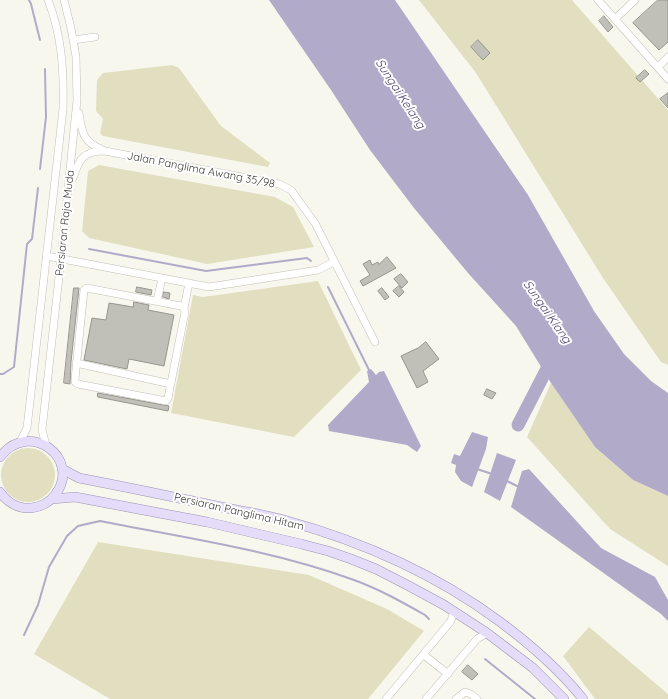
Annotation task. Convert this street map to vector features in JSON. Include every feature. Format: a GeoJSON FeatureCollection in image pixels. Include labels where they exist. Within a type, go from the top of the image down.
{"type":"FeatureCollection","features":[{"type":"Feature","properties":{"kind":"main road"},"geometry":{"type":"LineString","coordinates":[[0,492],[12,504],[28,508],[37,507],[52,499],[62,480],[62,469],[59,459],[46,445],[33,441],[20,442],[2,453]]}},
{"type":"Feature","properties":{"kind":"main road","name":"Persiaran Panglima Hitam"},"geometry":{"type":"LineString","coordinates":[[62,469],[79,478],[283,519],[330,534],[383,554],[440,583],[479,607],[542,656],[568,680],[583,699]]}},
{"type":"Feature","properties":{"kind":"main road","name":"Persiaran Panglima Hitam"},"geometry":{"type":"LineString","coordinates":[[52,499],[75,497],[207,522],[328,551],[376,569],[454,611],[487,633],[533,668],[564,699]]}},
{"type":"Feature","properties":{"kind":"street","name":"Persiaran Raja Muda"},"geometry":{"type":"LineString","coordinates":[[20,442],[27,428],[63,109],[62,59],[58,31],[48,0]]}},
{"type":"Feature","properties":{"kind":"street","name":"Persiaran Raja Muda"},"geometry":{"type":"LineString","coordinates":[[46,445],[42,430],[77,100],[76,57],[64,0]]}},
{"type":"Feature","properties":{"kind":"street"},"geometry":{"type":"LineString","coordinates":[[598,0],[668,79]]}},
{"type":"Feature","properties":{"kind":"street"},"geometry":{"type":"LineString","coordinates":[[615,19],[635,0]]}},
{"type":"Feature","properties":{"kind":"street"},"geometry":{"type":"LineString","coordinates":[[73,40],[95,37]]}},
{"type":"Feature","properties":{"kind":"street"},"geometry":{"type":"LineString","coordinates":[[658,67],[668,57]]}},
{"type":"Feature","properties":{"kind":"street"},"geometry":{"type":"LineString","coordinates":[[77,100],[83,135],[88,142],[105,151]]}},
{"type":"Feature","properties":{"kind":"street"},"geometry":{"type":"LineString","coordinates":[[68,192],[82,157],[90,152],[105,151]]}},
{"type":"Feature","properties":{"kind":"street","name":"Jalan Panglima Awang 35/98"},"geometry":{"type":"LineString","coordinates":[[105,151],[279,184],[291,190],[315,223],[375,342]]}},
{"type":"Feature","properties":{"kind":"street"},"geometry":{"type":"LineString","coordinates":[[47,256],[208,287],[318,270],[334,262]]}},
{"type":"Feature","properties":{"kind":"street"},"geometry":{"type":"LineString","coordinates":[[157,301],[162,278]]}},
{"type":"Feature","properties":{"kind":"street"},"geometry":{"type":"LineString","coordinates":[[184,308],[157,301],[87,288],[84,290],[74,379],[75,382],[78,384],[166,401],[171,384],[189,283]]}},
{"type":"Feature","properties":{"kind":"street"},"geometry":{"type":"LineString","coordinates":[[76,363],[171,384]]}},
{"type":"Feature","properties":{"kind":"street"},"geometry":{"type":"LineString","coordinates":[[386,699],[451,621],[454,611]]}},
{"type":"Feature","properties":{"kind":"street"},"geometry":{"type":"LineString","coordinates":[[426,699],[477,639],[487,633]]}},
{"type":"Feature","properties":{"kind":"street"},"geometry":{"type":"LineString","coordinates":[[424,654],[448,674]]}},
{"type":"Feature","properties":{"kind":"street"},"geometry":{"type":"LineString","coordinates":[[456,699],[465,692],[471,694],[477,699]]}},
{"type":"Feature","properties":{"kind":"shaded area"},"geometry":{"type":"Polygon","coordinates":[[[419,0],[572,0],[668,110],[668,365],[661,362],[603,278],[476,73],[419,0]]]}},
{"type":"Feature","properties":{"kind":"shaded area"},"geometry":{"type":"Polygon","coordinates":[[[172,65],[179,68],[221,126],[270,163],[268,167],[103,136],[100,133],[103,119],[96,111],[97,80],[103,73],[172,65]]]}},
{"type":"Feature","properties":{"kind":"shaded area"},"geometry":{"type":"Polygon","coordinates":[[[99,165],[275,197],[293,207],[314,247],[207,264],[89,238],[82,231],[88,171],[99,165]]]}},
{"type":"Feature","properties":{"kind":"shaded area"},"geometry":{"type":"Polygon","coordinates":[[[318,281],[361,370],[294,437],[171,413],[193,295],[203,297],[318,281]]]}},
{"type":"Feature","properties":{"kind":"shaded area"},"geometry":{"type":"Polygon","coordinates":[[[551,383],[595,447],[633,480],[668,496],[668,566],[610,529],[527,437],[551,383]]]}},
{"type":"Feature","properties":{"kind":"shaded area"},"geometry":{"type":"Polygon","coordinates":[[[28,448],[38,450],[47,456],[53,465],[55,475],[53,485],[47,494],[38,500],[28,502],[18,500],[9,494],[3,485],[1,475],[3,465],[9,456],[18,450],[28,448]]]}},
{"type":"Feature","properties":{"kind":"shaded area"},"geometry":{"type":"Polygon","coordinates":[[[98,542],[309,575],[387,609],[424,631],[368,699],[110,699],[34,654],[98,542]]]}},
{"type":"Feature","properties":{"kind":"shaded area"},"geometry":{"type":"Polygon","coordinates":[[[589,627],[668,694],[668,699],[595,699],[563,656],[589,627]]]}},
{"type":"Feature","properties":{"kind":"water"},"geometry":{"type":"Polygon","coordinates":[[[269,0],[395,0],[528,195],[594,311],[624,354],[651,381],[668,393],[668,496],[633,480],[595,447],[551,383],[516,326],[468,273],[414,208],[370,150],[269,0]]]}},
{"type":"Feature","properties":{"kind":"water"},"geometry":{"type":"Polygon","coordinates":[[[371,369],[376,375],[379,372],[384,371],[421,446],[417,452],[407,445],[329,431],[328,425],[369,382],[367,371],[371,369]]]}},
{"type":"Feature","properties":{"kind":"water"},"geometry":{"type":"Polygon","coordinates":[[[472,432],[488,437],[486,449],[472,487],[461,481],[455,472],[456,465],[451,463],[454,454],[460,456],[472,432]]]}},
{"type":"Feature","properties":{"kind":"water"},"geometry":{"type":"Polygon","coordinates":[[[497,453],[516,460],[500,501],[484,492],[497,453]]]}},
{"type":"Feature","properties":{"kind":"water"},"geometry":{"type":"Polygon","coordinates":[[[529,469],[601,548],[655,577],[668,600],[668,621],[661,614],[511,507],[522,471],[529,469]]]}},
{"type":"Feature","properties":{"kind":"building"},"geometry":{"type":"Polygon","coordinates":[[[658,0],[668,0],[668,42],[659,50],[633,23],[658,0]]]}},
{"type":"Feature","properties":{"kind":"building"},"geometry":{"type":"Polygon","coordinates":[[[604,16],[613,27],[608,32],[599,21],[604,16]]]}},
{"type":"Feature","properties":{"kind":"building"},"geometry":{"type":"Polygon","coordinates":[[[478,40],[490,53],[483,60],[471,47],[478,40]]]}},
{"type":"Feature","properties":{"kind":"building"},"geometry":{"type":"Polygon","coordinates":[[[645,70],[649,74],[640,82],[636,78],[645,70]]]}},
{"type":"Feature","properties":{"kind":"building"},"geometry":{"type":"Polygon","coordinates":[[[668,93],[668,108],[660,99],[668,93]]]}},
{"type":"Feature","properties":{"kind":"building"},"geometry":{"type":"Polygon","coordinates":[[[387,257],[396,268],[363,286],[360,281],[370,275],[363,264],[370,260],[372,265],[378,262],[379,264],[387,257]]]}},
{"type":"Feature","properties":{"kind":"building"},"geometry":{"type":"Polygon","coordinates":[[[401,274],[408,282],[402,288],[394,279],[401,274]]]}},
{"type":"Feature","properties":{"kind":"building"},"geometry":{"type":"Polygon","coordinates":[[[399,286],[404,292],[399,297],[393,291],[399,286]]]}},
{"type":"Feature","properties":{"kind":"building"},"geometry":{"type":"Polygon","coordinates":[[[137,287],[152,290],[151,295],[136,292],[137,287]]]}},
{"type":"Feature","properties":{"kind":"building"},"geometry":{"type":"Polygon","coordinates":[[[74,288],[79,288],[70,384],[64,383],[74,288]]]}},
{"type":"Feature","properties":{"kind":"building"},"geometry":{"type":"Polygon","coordinates":[[[382,288],[389,297],[385,300],[378,291],[382,288]]]}},
{"type":"Feature","properties":{"kind":"building"},"geometry":{"type":"Polygon","coordinates":[[[164,292],[170,293],[169,299],[163,297],[164,292]]]}},
{"type":"Feature","properties":{"kind":"building"},"geometry":{"type":"Polygon","coordinates":[[[134,302],[149,305],[148,310],[174,315],[164,366],[129,359],[127,369],[84,360],[92,318],[106,320],[109,303],[133,307],[134,302]]]}},
{"type":"Feature","properties":{"kind":"building"},"geometry":{"type":"Polygon","coordinates":[[[426,342],[439,359],[423,371],[428,382],[417,388],[401,356],[418,348],[426,342]]]}},
{"type":"Feature","properties":{"kind":"building"},"geometry":{"type":"Polygon","coordinates":[[[487,389],[496,393],[492,399],[484,395],[487,389]]]}},
{"type":"Feature","properties":{"kind":"building"},"geometry":{"type":"Polygon","coordinates":[[[98,393],[169,406],[168,411],[98,397],[98,393]]]}},
{"type":"Feature","properties":{"kind":"building"},"geometry":{"type":"Polygon","coordinates":[[[468,665],[478,674],[472,680],[462,672],[468,665]]]}},
{"type":"Feature","properties":{"kind":"waterway"},"geometry":{"type":"LineString","coordinates":[[29,0],[40,40]]}},
{"type":"Feature","properties":{"kind":"waterway"},"geometry":{"type":"LineString","coordinates":[[40,169],[46,117],[45,69]]}},
{"type":"Feature","properties":{"kind":"waterway"},"geometry":{"type":"LineString","coordinates":[[0,374],[3,374],[14,367],[27,244],[32,239],[38,188]]}},
{"type":"Feature","properties":{"kind":"waterway"},"geometry":{"type":"LineString","coordinates":[[89,249],[206,271],[307,258],[311,261]]}},
{"type":"Feature","properties":{"kind":"waterway"},"geometry":{"type":"LineString","coordinates":[[328,287],[370,372]]}},
{"type":"Feature","properties":{"kind":"waterway"},"geometry":{"type":"LineString","coordinates":[[518,425],[553,357]]}},
{"type":"Feature","properties":{"kind":"waterway"},"geometry":{"type":"LineString","coordinates":[[477,469],[492,474]]}},
{"type":"Feature","properties":{"kind":"waterway"},"geometry":{"type":"LineString","coordinates":[[507,481],[519,487]]}},
{"type":"Feature","properties":{"kind":"waterway"},"geometry":{"type":"LineString","coordinates":[[24,635],[38,605],[49,567],[67,536],[78,526],[100,521],[260,553],[323,570],[354,580],[381,592],[425,615],[429,619]]}},
{"type":"Feature","properties":{"kind":"waterway"},"geometry":{"type":"LineString","coordinates":[[485,659],[535,699]]}},
{"type":"Feature","properties":{"kind":"water label","name":"Sungai Kelang"},"geometry":{"type":"Point","coordinates":[400,94]}},
{"type":"Feature","properties":{"kind":"water label","name":"Sungai Klang"},"geometry":{"type":"Point","coordinates":[547,312]}}]}
